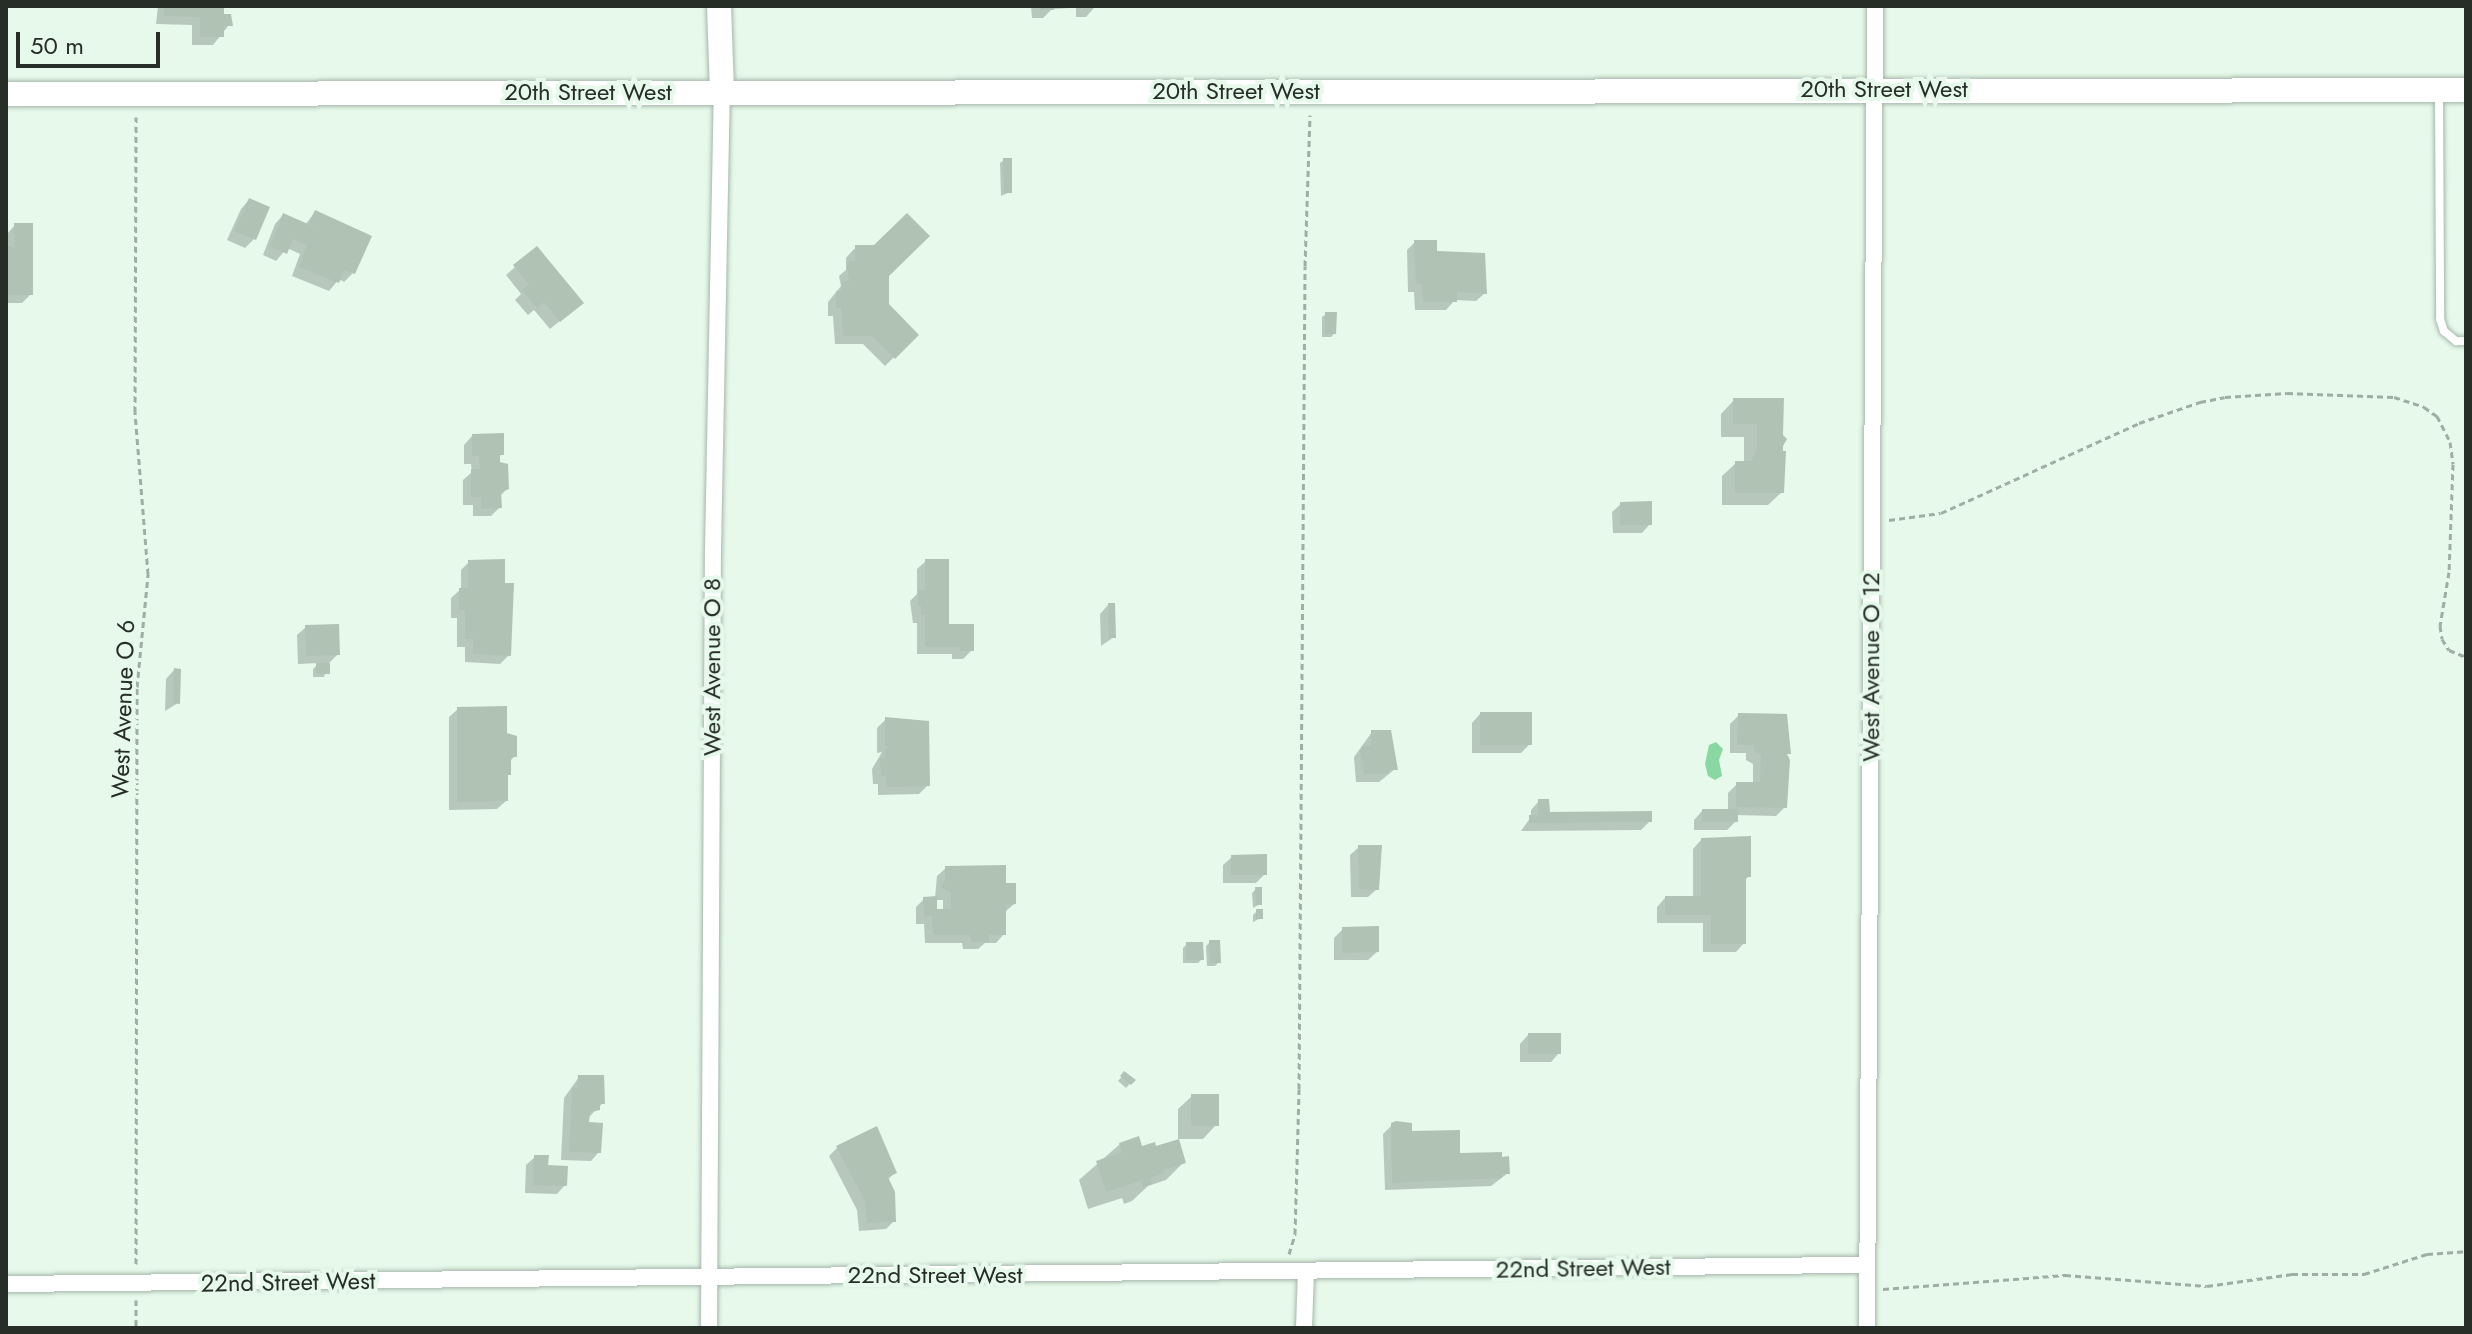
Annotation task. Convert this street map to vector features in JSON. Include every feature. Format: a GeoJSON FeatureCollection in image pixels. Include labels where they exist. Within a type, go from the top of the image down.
{"type":"FeatureCollection","features":[{"type":"Feature","properties":{"kind":"main road","name":"West Avenue O 8"},"geometry":{"type":"LineString","coordinates":[[719,6],[722,92]]}},
{"type":"Feature","properties":{"kind":"main road","name":"20th Street West"},"geometry":{"type":"LineString","coordinates":[[6,94],[1875,88],[2466,90]]}},
{"type":"Feature","properties":{"kind":"street","name":"West Avenue O 12"},"geometry":{"type":"LineString","coordinates":[[1867,1328],[1865,1265],[1872,935],[1875,6]]}},
{"type":"Feature","properties":{"kind":"street","name":"West Avenue O 8"},"geometry":{"type":"LineString","coordinates":[[709,1328],[713,565],[722,92]]}},
{"type":"Feature","properties":{"kind":"street","name":"22nd Street West"},"geometry":{"type":"LineString","coordinates":[[6,1284],[1865,1265]]}},
{"type":"Feature","properties":{"kind":"street"},"geometry":{"type":"LineString","coordinates":[[1304,1328],[1306,1272]]}},
{"type":"Feature","properties":{"kind":"lane"},"geometry":{"type":"LineString","coordinates":[[2439,89],[2440,319],[2444,331],[2456,341],[2466,341]]}},
{"type":"Feature","properties":{"kind":"path"},"geometry":{"type":"LineString","coordinates":[[1282,1273],[1295,1234],[1299,1089],[1305,329],[1311,152],[1308,91]]}},
{"type":"Feature","properties":{"kind":"path","name":"West Avenue O 6"},"geometry":{"type":"LineString","coordinates":[[136,1328],[137,687],[148,574],[135,412],[137,93]]}},
{"type":"Feature","properties":{"kind":"path"},"geometry":{"type":"LineString","coordinates":[[1872,521],[1911,520],[1941,513],[2139,423],[2200,402],[2287,393],[2394,397],[2424,407],[2437,416],[2450,442],[2453,464],[2449,572],[2440,626],[2442,639],[2449,650],[2466,657]]}},
{"type":"Feature","properties":{"kind":"path"},"geometry":{"type":"LineString","coordinates":[[1867,1290],[2065,1275],[2207,1286],[2292,1274],[2364,1274],[2427,1254],[2466,1251]]}},
{"type":"Feature","properties":{"kind":"shaded area"},"geometry":{"type":"Polygon","coordinates":[[[1716,742],[1723,749],[1719,760],[1722,776],[1715,780],[1708,776],[1705,764],[1709,745],[1716,742]]]}},
{"type":"Feature","properties":{"kind":"building"},"geometry":{"type":"Polygon","coordinates":[[[164,6],[224,6],[224,14],[231,14],[233,26],[224,26],[224,37],[200,37],[200,17],[163,16],[164,6]]]}},
{"type":"Feature","properties":{"kind":"building"},"geometry":{"type":"Polygon","coordinates":[[[1039,6],[1054,6],[1054,10],[1040,10],[1039,6]]]}},
{"type":"Feature","properties":{"kind":"building"},"geometry":{"type":"Polygon","coordinates":[[[1003,158],[1012,158],[1012,193],[1004,193],[1003,158]]]}},
{"type":"Feature","properties":{"kind":"building"},"geometry":{"type":"Polygon","coordinates":[[[249,198],[270,207],[256,240],[234,231],[249,198]]]}},
{"type":"Feature","properties":{"kind":"building"},"geometry":{"type":"Polygon","coordinates":[[[315,210],[372,236],[355,274],[345,270],[339,283],[299,267],[307,245],[293,239],[287,254],[270,246],[283,213],[317,228],[309,223],[315,210]]]}},
{"type":"Feature","properties":{"kind":"building"},"geometry":{"type":"Polygon","coordinates":[[[907,213],[930,236],[889,276],[889,304],[919,335],[895,359],[872,336],[843,336],[841,308],[836,308],[836,291],[841,291],[843,281],[849,281],[847,266],[849,261],[855,261],[855,245],[874,245],[907,213]]]}},
{"type":"Feature","properties":{"kind":"building"},"geometry":{"type":"Polygon","coordinates":[[[14,223],[33,223],[33,295],[6,295],[6,245],[15,248],[14,223]]]}},
{"type":"Feature","properties":{"kind":"building"},"geometry":{"type":"Polygon","coordinates":[[[1414,240],[1437,240],[1437,251],[1485,253],[1487,294],[1457,292],[1457,302],[1423,302],[1422,284],[1416,284],[1414,240]]]}},
{"type":"Feature","properties":{"kind":"building"},"geometry":{"type":"Polygon","coordinates":[[[537,246],[584,303],[560,322],[544,302],[537,308],[522,290],[529,285],[513,265],[537,246]]]}},
{"type":"Feature","properties":{"kind":"building"},"geometry":{"type":"Polygon","coordinates":[[[1325,312],[1337,312],[1336,334],[1325,334],[1325,312]]]}},
{"type":"Feature","properties":{"kind":"building"},"geometry":{"type":"Polygon","coordinates":[[[1733,398],[1784,398],[1783,435],[1787,439],[1783,446],[1783,451],[1786,451],[1784,493],[1735,493],[1735,461],[1751,461],[1757,449],[1757,424],[1733,424],[1733,398]]]}},
{"type":"Feature","properties":{"kind":"building"},"geometry":{"type":"Polygon","coordinates":[[[504,433],[504,455],[500,455],[500,462],[508,464],[509,489],[501,492],[502,508],[481,509],[481,497],[471,497],[471,469],[480,469],[479,456],[472,456],[472,434],[504,433]]]}},
{"type":"Feature","properties":{"kind":"building"},"geometry":{"type":"Polygon","coordinates":[[[1652,501],[1652,525],[1620,525],[1620,502],[1652,501]]]}},
{"type":"Feature","properties":{"kind":"building"},"geometry":{"type":"Polygon","coordinates":[[[505,559],[505,583],[514,583],[511,656],[473,654],[473,639],[465,639],[465,610],[459,610],[459,588],[468,588],[468,560],[505,559]]]}},
{"type":"Feature","properties":{"kind":"building"},"geometry":{"type":"Polygon","coordinates":[[[925,559],[949,559],[949,624],[974,624],[974,651],[960,651],[960,647],[925,647],[925,615],[921,615],[921,606],[918,606],[918,590],[925,590],[925,559]]]}},
{"type":"Feature","properties":{"kind":"building"},"geometry":{"type":"Polygon","coordinates":[[[1108,603],[1115,603],[1116,638],[1109,638],[1108,603]]]}},
{"type":"Feature","properties":{"kind":"building"},"geometry":{"type":"Polygon","coordinates":[[[339,624],[340,655],[306,656],[305,625],[339,624]]]}},
{"type":"Feature","properties":{"kind":"building"},"geometry":{"type":"Polygon","coordinates":[[[316,663],[330,663],[330,674],[316,674],[316,663]]]}},
{"type":"Feature","properties":{"kind":"building"},"geometry":{"type":"Polygon","coordinates":[[[174,668],[181,669],[180,704],[173,703],[174,668]]]}},
{"type":"Feature","properties":{"kind":"building"},"geometry":{"type":"Polygon","coordinates":[[[507,706],[507,733],[517,736],[517,757],[511,757],[511,775],[508,775],[508,801],[457,802],[457,707],[507,706]]]}},
{"type":"Feature","properties":{"kind":"building"},"geometry":{"type":"Polygon","coordinates":[[[1480,712],[1532,712],[1532,745],[1480,745],[1480,712]]]}},
{"type":"Feature","properties":{"kind":"building"},"geometry":{"type":"Polygon","coordinates":[[[1738,713],[1787,714],[1791,754],[1787,754],[1790,760],[1787,808],[1736,807],[1736,782],[1760,782],[1761,755],[1754,751],[1754,745],[1737,745],[1738,713]]]}},
{"type":"Feature","properties":{"kind":"building"},"geometry":{"type":"Polygon","coordinates":[[[885,717],[929,721],[930,786],[886,787],[886,776],[881,776],[880,758],[885,758],[885,748],[889,748],[885,745],[885,717]]]}},
{"type":"Feature","properties":{"kind":"building"},"geometry":{"type":"Polygon","coordinates":[[[1371,730],[1391,730],[1398,770],[1389,770],[1389,774],[1364,774],[1360,751],[1362,746],[1371,746],[1371,730]]]}},
{"type":"Feature","properties":{"kind":"building"},"geometry":{"type":"Polygon","coordinates":[[[1538,799],[1549,799],[1550,812],[1652,811],[1652,822],[1529,823],[1529,815],[1538,815],[1538,799]]]}},
{"type":"Feature","properties":{"kind":"building"},"geometry":{"type":"Polygon","coordinates":[[[1702,809],[1738,809],[1738,822],[1702,822],[1702,809]]]}},
{"type":"Feature","properties":{"kind":"building"},"geometry":{"type":"Polygon","coordinates":[[[1751,836],[1751,877],[1746,877],[1746,944],[1711,944],[1711,915],[1665,915],[1665,896],[1701,896],[1701,838],[1751,836]]]}},
{"type":"Feature","properties":{"kind":"building"},"geometry":{"type":"Polygon","coordinates":[[[1358,845],[1382,845],[1379,890],[1359,889],[1358,845]]]}},
{"type":"Feature","properties":{"kind":"building"},"geometry":{"type":"Polygon","coordinates":[[[1267,854],[1267,875],[1231,875],[1231,855],[1267,854]]]}},
{"type":"Feature","properties":{"kind":"building"},"geometry":{"type":"Polygon","coordinates":[[[1006,865],[1006,883],[1016,883],[1016,904],[1006,905],[1006,935],[989,935],[989,942],[971,942],[970,935],[933,935],[932,916],[924,917],[923,897],[937,896],[937,909],[951,909],[951,892],[941,888],[945,880],[945,866],[1006,865]]]}},
{"type":"Feature","properties":{"kind":"building"},"geometry":{"type":"Polygon","coordinates":[[[1255,887],[1262,887],[1262,905],[1256,905],[1255,887]]]}},
{"type":"Feature","properties":{"kind":"building"},"geometry":{"type":"Polygon","coordinates":[[[1256,909],[1263,909],[1263,919],[1256,919],[1256,909]]]}},
{"type":"Feature","properties":{"kind":"building"},"geometry":{"type":"Polygon","coordinates":[[[1379,926],[1379,952],[1342,953],[1342,927],[1379,926]]]}},
{"type":"Feature","properties":{"kind":"building"},"geometry":{"type":"Polygon","coordinates":[[[1209,940],[1220,940],[1221,963],[1210,963],[1209,940]]]}},
{"type":"Feature","properties":{"kind":"building"},"geometry":{"type":"Polygon","coordinates":[[[1186,942],[1203,942],[1204,960],[1186,960],[1186,942]]]}},
{"type":"Feature","properties":{"kind":"building"},"geometry":{"type":"Polygon","coordinates":[[[1528,1033],[1561,1033],[1561,1054],[1528,1054],[1528,1033]]]}},
{"type":"Feature","properties":{"kind":"building"},"geometry":{"type":"Polygon","coordinates":[[[1124,1071],[1136,1080],[1131,1085],[1120,1076],[1124,1071]]]}},
{"type":"Feature","properties":{"kind":"building"},"geometry":{"type":"Polygon","coordinates":[[[578,1075],[604,1075],[605,1104],[600,1104],[600,1110],[590,1112],[589,1122],[603,1123],[601,1153],[569,1152],[572,1087],[577,1088],[578,1075]]]}},
{"type":"Feature","properties":{"kind":"building"},"geometry":{"type":"Polygon","coordinates":[[[1191,1094],[1219,1094],[1219,1126],[1191,1126],[1191,1094]]]}},
{"type":"Feature","properties":{"kind":"building"},"geometry":{"type":"Polygon","coordinates":[[[1391,1123],[1412,1123],[1412,1131],[1460,1130],[1460,1153],[1502,1152],[1502,1157],[1509,1156],[1510,1174],[1502,1174],[1502,1178],[1392,1183],[1391,1123]]]}},
{"type":"Feature","properties":{"kind":"building"},"geometry":{"type":"Polygon","coordinates":[[[877,1126],[897,1173],[888,1177],[895,1192],[896,1222],[867,1223],[865,1201],[836,1146],[877,1126]]]}},
{"type":"Feature","properties":{"kind":"building"},"geometry":{"type":"Polygon","coordinates":[[[1139,1136],[1142,1146],[1155,1142],[1156,1146],[1179,1139],[1186,1163],[1150,1178],[1152,1184],[1143,1187],[1141,1181],[1106,1192],[1096,1161],[1122,1152],[1119,1143],[1139,1136]]]}},
{"type":"Feature","properties":{"kind":"building"},"geometry":{"type":"Polygon","coordinates":[[[534,1155],[549,1155],[548,1165],[568,1166],[567,1186],[533,1185],[534,1155]]]}}]}
